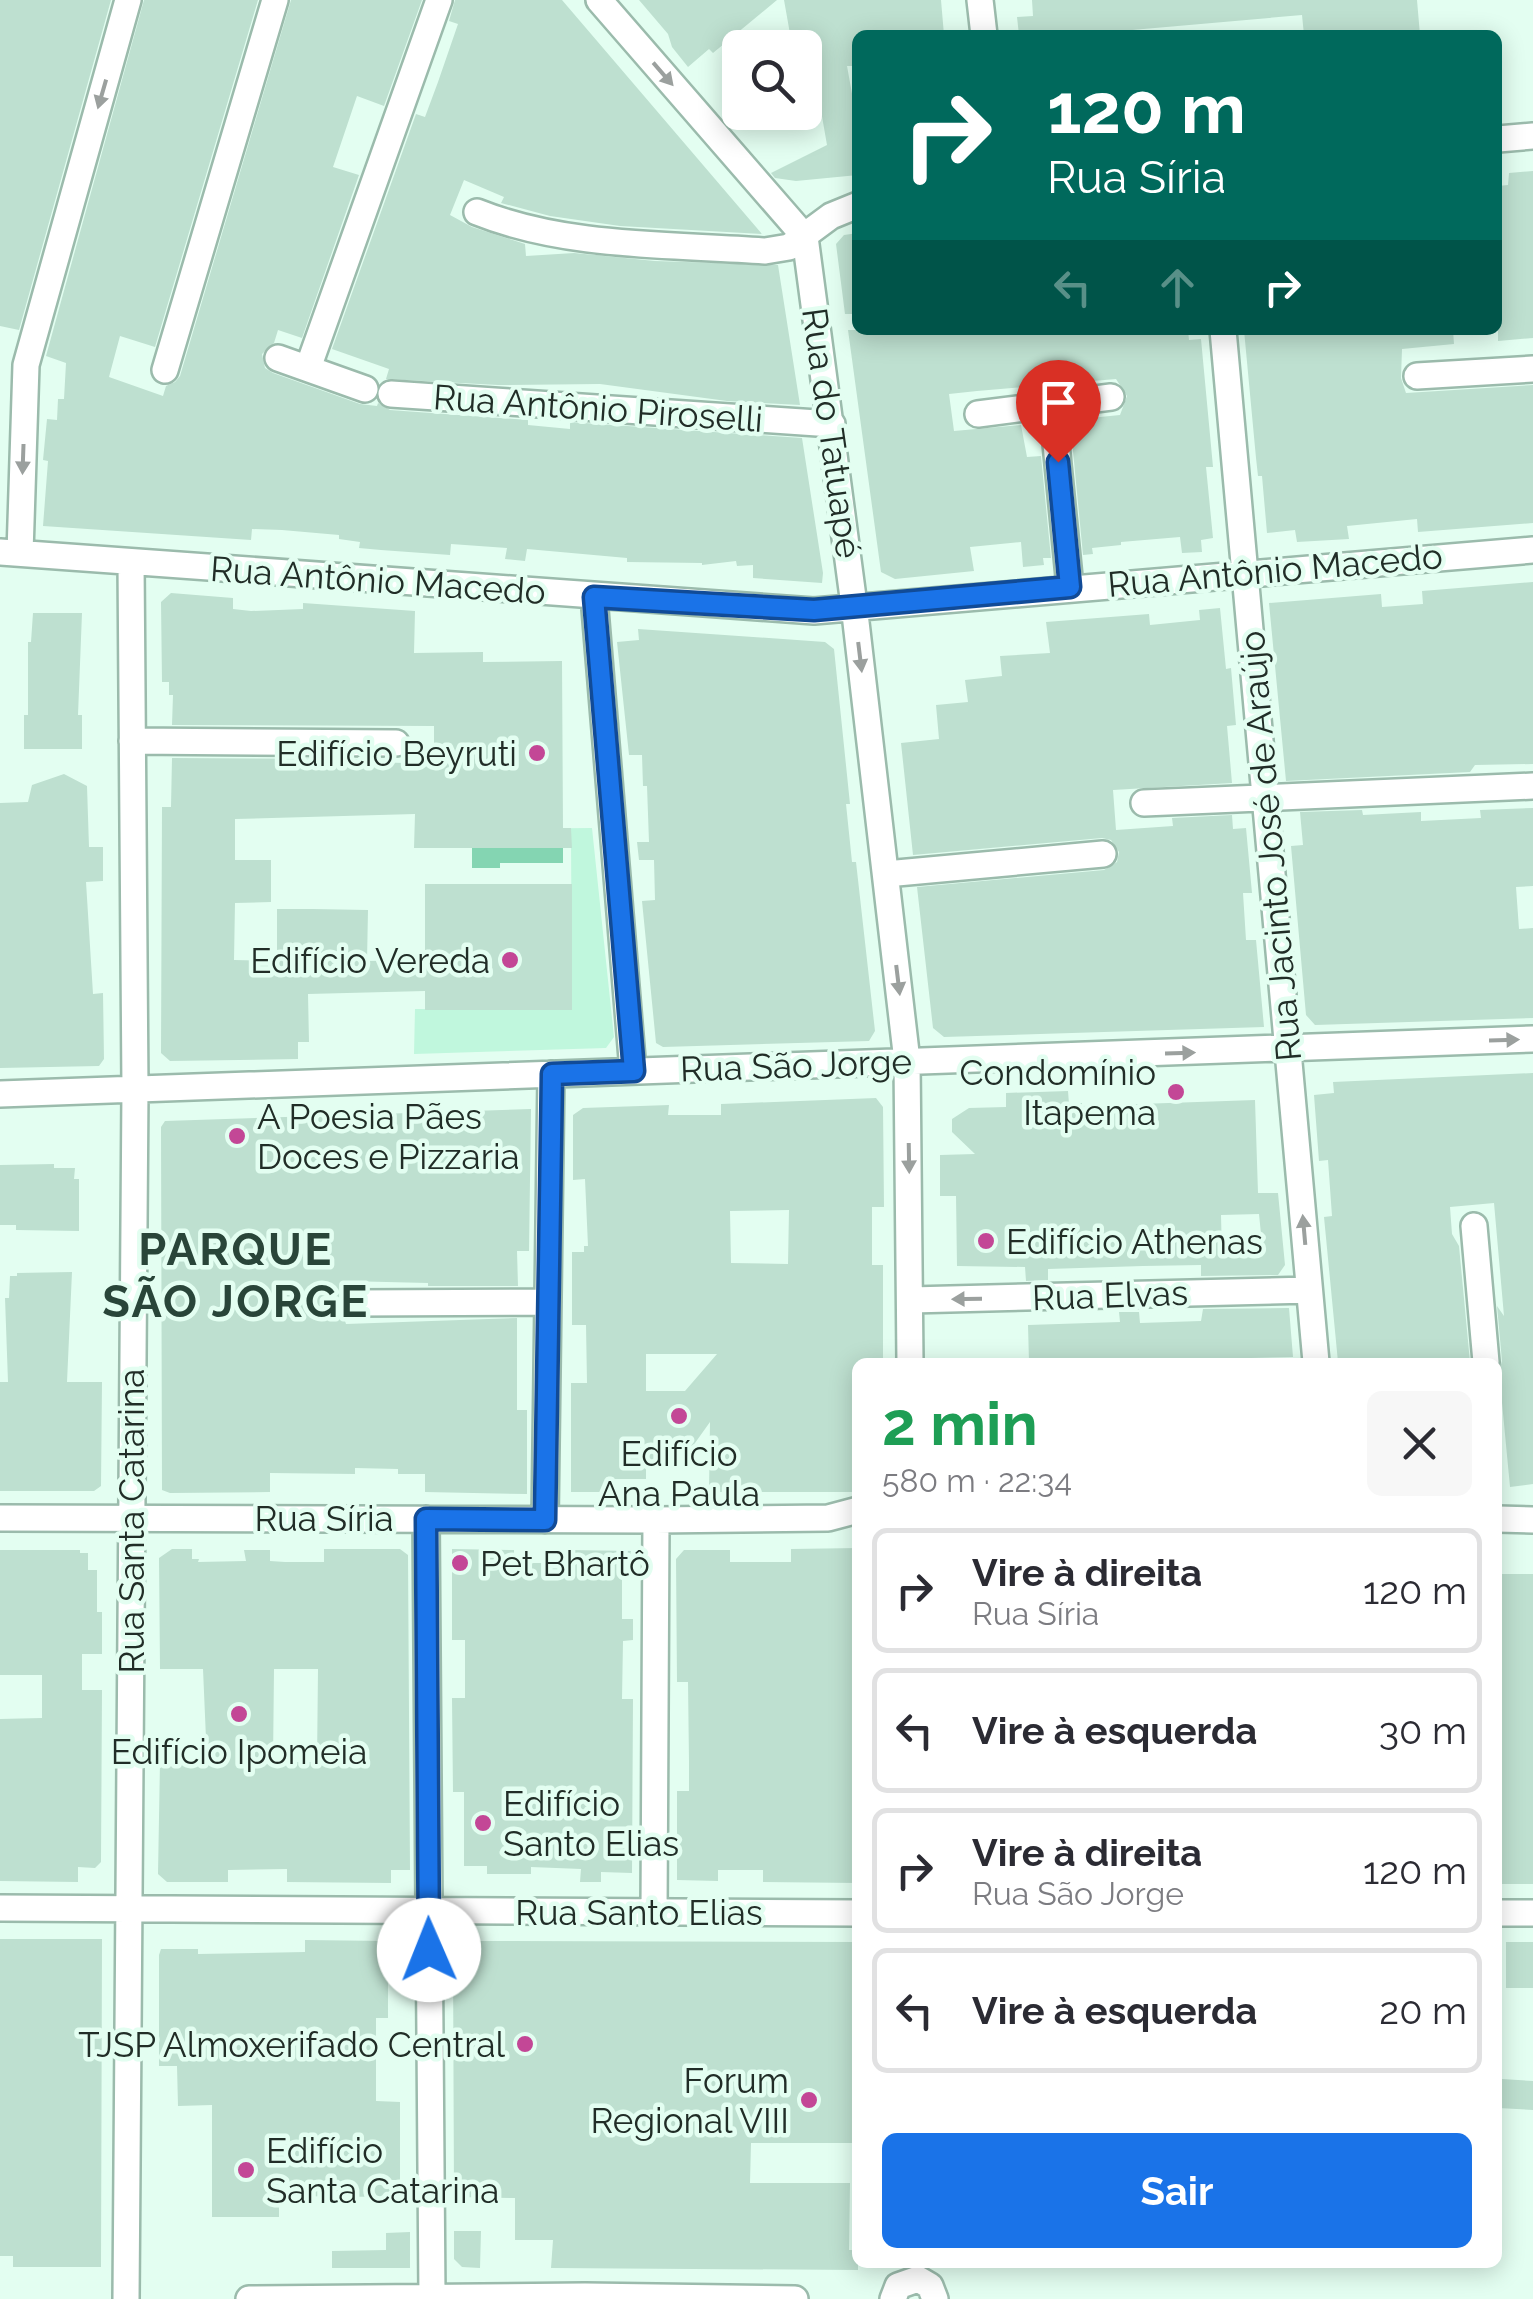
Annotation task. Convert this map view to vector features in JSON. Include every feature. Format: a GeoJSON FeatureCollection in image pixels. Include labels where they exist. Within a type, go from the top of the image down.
{"type":"FeatureCollection","features":[{"type":"Feature","properties":{"kind":"street"},"geometry":{"type":"LineString","coordinates":[[10,552],[26,365],[128,0]]}},
{"type":"Feature","properties":{"kind":"street"},"geometry":{"type":"LineString","coordinates":[[166,370],[275,0]]}},
{"type":"Feature","properties":{"kind":"street"},"geometry":{"type":"LineString","coordinates":[[308,368],[439,0]]}},
{"type":"Feature","properties":{"kind":"street"},"geometry":{"type":"LineString","coordinates":[[600,0],[805,237]]}},
{"type":"Feature","properties":{"kind":"street"},"geometry":{"type":"LineString","coordinates":[[980,0],[983,30]]}},
{"type":"Feature","properties":{"kind":"street"},"geometry":{"type":"LineString","coordinates":[[1502,139],[1533,136]]}},
{"type":"Feature","properties":{"kind":"street"},"geometry":{"type":"LineString","coordinates":[[477,212],[510,225],[577,238],[765,251],[790,247],[831,216],[852,208]]}},
{"type":"Feature","properties":{"kind":"street","name":"Rua do Tatuapé"},"geometry":{"type":"LineString","coordinates":[[805,237],[832,424],[907,1060],[910,1358]]}},
{"type":"Feature","properties":{"kind":"street","name":"Rua Jacinto José de Araújo"},"geometry":{"type":"LineString","coordinates":[[1223,335],[1316,1358]]}},
{"type":"Feature","properties":{"kind":"street"},"geometry":{"type":"LineString","coordinates":[[0,358],[26,365]]}},
{"type":"Feature","properties":{"kind":"street"},"geometry":{"type":"LineString","coordinates":[[278,358],[365,389]]}},
{"type":"Feature","properties":{"kind":"street"},"geometry":{"type":"LineString","coordinates":[[1417,376],[1533,369]]}},
{"type":"Feature","properties":{"kind":"street","name":"Rua Antônio Piroselli"},"geometry":{"type":"LineString","coordinates":[[391,394],[832,424]]}},
{"type":"Feature","properties":{"kind":"street"},"geometry":{"type":"LineString","coordinates":[[978,414],[1111,397]]}},
{"type":"Feature","properties":{"kind":"street"},"geometry":{"type":"LineString","coordinates":[[1052,403],[1070,587]]}},
{"type":"Feature","properties":{"kind":"street","name":"Rua Antônio Macedo"},"geometry":{"type":"LineString","coordinates":[[10,552],[814,610],[1533,550]]}},
{"type":"Feature","properties":{"kind":"street","name":"Rua Santa Catarina"},"geometry":{"type":"LineString","coordinates":[[126,2299],[135,1089],[131,562]]}},
{"type":"Feature","properties":{"kind":"street"},"geometry":{"type":"LineString","coordinates":[[594,597],[634,1071]]}},
{"type":"Feature","properties":{"kind":"street"},"geometry":{"type":"LineString","coordinates":[[132,742],[396,743]]}},
{"type":"Feature","properties":{"kind":"street"},"geometry":{"type":"LineString","coordinates":[[1144,803],[1533,786]]}},
{"type":"Feature","properties":{"kind":"street"},"geometry":{"type":"LineString","coordinates":[[886,874],[1103,854]]}},
{"type":"Feature","properties":{"kind":"street","name":"Rua São Jorge"},"geometry":{"type":"LineString","coordinates":[[0,1094],[1533,1039]]}},
{"type":"Feature","properties":{"kind":"street"},"geometry":{"type":"LineString","coordinates":[[545,1520],[552,1074]]}},
{"type":"Feature","properties":{"kind":"street"},"geometry":{"type":"LineString","coordinates":[[1474,1226],[1486,1358]]}},
{"type":"Feature","properties":{"kind":"street","name":"Rua Elvas"},"geometry":{"type":"LineString","coordinates":[[911,1300],[1310,1290]]}},
{"type":"Feature","properties":{"kind":"street"},"geometry":{"type":"LineString","coordinates":[[355,1303],[548,1302]]}},
{"type":"Feature","properties":{"kind":"street","name":"Rua Síria"},"geometry":{"type":"LineString","coordinates":[[0,1518],[656,1520],[828,1518],[852,1512]]}},
{"type":"Feature","properties":{"kind":"street","name":"Rua Síria"},"geometry":{"type":"LineString","coordinates":[[828,1518],[852,1524]]}},
{"type":"Feature","properties":{"kind":"street"},"geometry":{"type":"LineString","coordinates":[[426,1519],[432,2297]]}},
{"type":"Feature","properties":{"kind":"street"},"geometry":{"type":"LineString","coordinates":[[1502,1519],[1533,1520]]}},
{"type":"Feature","properties":{"kind":"street"},"geometry":{"type":"LineString","coordinates":[[654,1912],[656,1520]]}},
{"type":"Feature","properties":{"kind":"street","name":"Rua Santo Elias"},"geometry":{"type":"LineString","coordinates":[[0,1908],[852,1913]]}},
{"type":"Feature","properties":{"kind":"street"},"geometry":{"type":"LineString","coordinates":[[1502,1914],[1533,1914]]}},
{"type":"Feature","properties":{"kind":"street"},"geometry":{"type":"LineString","coordinates":[[894,2287],[918,2279],[941,2296]]}},
{"type":"Feature","properties":{"kind":"street"},"geometry":{"type":"LineString","coordinates":[[249,2299],[795,2299]]}},
{"type":"Feature","properties":{"kind":"shaded area"},"geometry":{"type":"Polygon","coordinates":[[[592,828],[614,1037],[606,1048],[414,1054],[415,1009],[572,1010],[571,838],[494,829],[592,828]]]}},
{"type":"Feature","properties":{"kind":"shaded area"},"geometry":{"type":"Polygon","coordinates":[[[563,842],[563,863],[500,863],[500,868],[472,868],[472,848],[526,848],[563,842]]]}},
{"type":"Feature","properties":{"kind":"building"},"geometry":{"type":"Polygon","coordinates":[[[0,0],[111,0],[19,330],[0,326],[0,0]]]}},
{"type":"Feature","properties":{"kind":"building"},"geometry":{"type":"Polygon","coordinates":[[[144,0],[258,0],[155,347],[120,336],[109,377],[163,396],[166,386],[180,376],[291,0],[422,0],[384,106],[357,96],[333,167],[359,175],[302,338],[278,330],[274,343],[262,354],[265,368],[360,404],[378,403],[390,410],[528,420],[528,425],[570,429],[570,422],[802,438],[822,583],[753,578],[753,565],[737,566],[736,561],[702,565],[627,562],[627,558],[527,549],[525,561],[505,559],[507,548],[451,544],[450,555],[381,550],[359,548],[360,542],[339,539],[339,535],[282,530],[252,529],[251,540],[43,526],[47,419],[57,420],[58,399],[64,399],[66,363],[46,356],[144,0]]]}},
{"type":"Feature","properties":{"kind":"building"},"geometry":{"type":"Polygon","coordinates":[[[455,0],[562,0],[762,234],[620,226],[550,216],[501,203],[504,197],[464,180],[450,215],[472,227],[525,244],[526,256],[574,253],[655,261],[778,265],[800,405],[727,401],[600,384],[498,385],[386,379],[389,369],[332,349],[416,114],[425,117],[438,82],[458,24],[449,21],[455,0]]]}},
{"type":"Feature","properties":{"kind":"building"},"geometry":{"type":"Polygon","coordinates":[[[639,0],[777,0],[741,30],[722,30],[722,46],[713,53],[709,49],[688,67],[672,47],[668,34],[639,0]]]}},
{"type":"Feature","properties":{"kind":"building"},"geometry":{"type":"Polygon","coordinates":[[[784,0],[941,0],[944,30],[852,30],[852,66],[847,66],[852,94],[852,176],[796,181],[775,178],[771,173],[827,145],[822,116],[822,30],[789,30],[784,0]]]}},
{"type":"Feature","properties":{"kind":"building"},"geometry":{"type":"Polygon","coordinates":[[[1032,0],[1417,0],[1420,30],[1304,30],[1302,15],[1132,30],[1018,30],[1017,17],[1033,16],[1032,0]]]}},
{"type":"Feature","properties":{"kind":"building"},"geometry":{"type":"Polygon","coordinates":[[[1533,171],[1533,338],[1498,341],[1498,335],[1502,335],[1502,186],[1508,185],[1509,173],[1533,171]]]}},
{"type":"Feature","properties":{"kind":"building"},"geometry":{"type":"Polygon","coordinates":[[[852,234],[852,314],[845,314],[836,244],[844,235],[852,234]]]}},
{"type":"Feature","properties":{"kind":"building"},"geometry":{"type":"Polygon","coordinates":[[[848,330],[852,330],[852,335],[1188,335],[1189,340],[1201,339],[1213,467],[1206,467],[1213,538],[1201,540],[1202,552],[1182,553],[1180,537],[1121,542],[1092,548],[1093,554],[1083,555],[1070,420],[1120,415],[1127,396],[1116,379],[949,394],[954,431],[1021,425],[1027,457],[1041,456],[1051,558],[1043,558],[1044,565],[1023,567],[1021,542],[970,547],[974,571],[895,579],[881,572],[848,330]]]}},
{"type":"Feature","properties":{"kind":"building"},"geometry":{"type":"Polygon","coordinates":[[[1244,335],[1453,335],[1454,344],[1402,349],[1401,378],[1406,393],[1533,385],[1533,523],[1418,532],[1417,519],[1347,526],[1349,539],[1297,542],[1295,530],[1267,533],[1262,476],[1258,476],[1244,335]]]}},
{"type":"Feature","properties":{"kind":"building"},"geometry":{"type":"Polygon","coordinates":[[[1533,582],[1533,764],[1475,765],[1470,772],[1286,781],[1269,603],[1381,594],[1382,607],[1423,604],[1422,591],[1533,582]]]}},
{"type":"Feature","properties":{"kind":"building"},"geometry":{"type":"Polygon","coordinates":[[[171,593],[233,598],[233,609],[251,611],[303,609],[303,603],[415,611],[414,653],[483,652],[483,662],[562,661],[563,828],[571,828],[572,848],[414,848],[415,814],[235,819],[235,860],[271,860],[271,902],[235,903],[234,960],[277,961],[277,909],[313,909],[368,910],[367,961],[425,960],[425,884],[572,884],[572,1010],[425,1010],[425,991],[308,994],[309,1042],[298,1042],[298,1059],[170,1061],[161,1053],[162,807],[171,807],[172,758],[373,759],[434,764],[434,726],[172,725],[173,695],[169,695],[169,682],[162,682],[161,602],[171,593]]]}},
{"type":"Feature","properties":{"kind":"building"},"geometry":{"type":"Polygon","coordinates":[[[1220,608],[1236,725],[1227,726],[1232,783],[1113,790],[1116,830],[1173,826],[1172,818],[1232,815],[1233,829],[1246,828],[1252,893],[1243,893],[1246,940],[1256,940],[1264,1027],[944,1037],[933,1028],[917,887],[1104,870],[1117,862],[1119,852],[1111,840],[1102,838],[913,855],[901,743],[939,739],[936,705],[968,702],[965,680],[1002,676],[1000,656],[1050,653],[1046,622],[1149,614],[1150,625],[1200,620],[1199,610],[1220,608]]]}},
{"type":"Feature","properties":{"kind":"building"},"geometry":{"type":"Polygon","coordinates":[[[33,613],[82,613],[78,715],[82,715],[82,749],[24,749],[28,642],[33,613]]]}},
{"type":"Feature","properties":{"kind":"building"},"geometry":{"type":"Polygon","coordinates":[[[638,629],[825,642],[834,649],[852,862],[856,862],[875,1031],[869,1041],[663,1047],[656,1043],[642,901],[655,900],[654,860],[639,860],[637,842],[649,842],[647,786],[643,786],[642,755],[629,755],[617,642],[639,640],[638,629]]]}},
{"type":"Feature","properties":{"kind":"building"},"geometry":{"type":"Polygon","coordinates":[[[64,774],[87,786],[89,847],[103,847],[103,881],[86,882],[93,994],[103,993],[104,1059],[99,1066],[0,1068],[0,803],[28,802],[32,785],[64,774]]]}},
{"type":"Feature","properties":{"kind":"building"},"geometry":{"type":"Polygon","coordinates":[[[1533,808],[1533,886],[1516,887],[1519,929],[1533,928],[1533,1018],[1315,1025],[1306,1015],[1291,846],[1303,845],[1300,812],[1421,812],[1421,821],[1481,818],[1480,810],[1533,808]]]}},
{"type":"Feature","properties":{"kind":"building"},"geometry":{"type":"Polygon","coordinates":[[[1533,1073],[1533,1484],[1510,1487],[1497,1306],[1504,1316],[1494,1203],[1450,1207],[1452,1234],[1459,1246],[1470,1358],[1338,1358],[1324,1217],[1332,1216],[1328,1160],[1319,1161],[1314,1095],[1334,1093],[1333,1082],[1533,1073]]]}},
{"type":"Feature","properties":{"kind":"building"},"geometry":{"type":"Polygon","coordinates":[[[1068,1091],[1069,1104],[1082,1106],[1255,1100],[1258,1193],[1278,1193],[1285,1265],[1278,1275],[1201,1276],[1201,1265],[1048,1269],[1048,1280],[1026,1281],[1025,1267],[957,1266],[956,1196],[940,1196],[940,1155],[975,1154],[952,1132],[952,1119],[969,1108],[1006,1107],[1006,1093],[1068,1091]],[[1259,1214],[1221,1215],[1222,1255],[1263,1254],[1259,1214]]]}},
{"type":"Feature","properties":{"kind":"building"},"geometry":{"type":"Polygon","coordinates":[[[876,1098],[883,1107],[884,1207],[872,1207],[872,1265],[883,1265],[883,1358],[852,1358],[852,1492],[709,1492],[710,1422],[680,1464],[646,1464],[646,1479],[611,1479],[611,1492],[571,1492],[571,1383],[587,1383],[586,1325],[572,1325],[572,1252],[584,1252],[584,1246],[588,1246],[585,1179],[573,1180],[573,1115],[583,1108],[669,1105],[668,1115],[721,1115],[721,1104],[876,1098]],[[789,1210],[730,1211],[731,1263],[788,1264],[789,1210]],[[646,1354],[646,1391],[685,1391],[717,1354],[646,1354]]]}},
{"type":"Feature","properties":{"kind":"building"},"geometry":{"type":"Polygon","coordinates":[[[531,1109],[529,1251],[517,1251],[518,1286],[345,1281],[339,1302],[346,1324],[517,1318],[517,1410],[527,1410],[527,1494],[425,1492],[425,1474],[355,1468],[355,1474],[270,1473],[270,1492],[162,1490],[161,1127],[165,1121],[531,1109]]]}},
{"type":"Feature","properties":{"kind":"building"},"geometry":{"type":"Polygon","coordinates":[[[54,1164],[54,1168],[75,1168],[74,1179],[79,1179],[79,1231],[16,1230],[16,1225],[0,1225],[0,1165],[54,1164]]]}},
{"type":"Feature","properties":{"kind":"building"},"geometry":{"type":"Polygon","coordinates":[[[72,1272],[67,1382],[102,1382],[101,1486],[94,1491],[0,1491],[0,1382],[8,1382],[5,1298],[9,1298],[10,1276],[72,1272]]]}},
{"type":"Feature","properties":{"kind":"building"},"geometry":{"type":"Polygon","coordinates":[[[1289,1308],[1293,1357],[1029,1358],[1028,1325],[1120,1322],[1119,1312],[1139,1312],[1140,1323],[1201,1321],[1203,1309],[1289,1308]]]}},
{"type":"Feature","properties":{"kind":"building"},"geometry":{"type":"Polygon","coordinates":[[[852,1548],[852,1883],[763,1882],[763,1870],[718,1870],[718,1881],[677,1880],[677,1791],[689,1791],[689,1762],[688,1682],[677,1682],[676,1559],[684,1550],[730,1550],[730,1562],[791,1562],[791,1549],[852,1548]]]}},
{"type":"Feature","properties":{"kind":"building"},"geometry":{"type":"Polygon","coordinates":[[[172,1549],[192,1549],[192,1559],[199,1559],[198,1562],[246,1561],[244,1550],[270,1550],[270,1561],[285,1562],[324,1562],[324,1549],[400,1549],[408,1555],[410,1870],[391,1870],[391,1883],[287,1882],[287,1869],[228,1870],[228,1882],[167,1882],[158,1874],[160,1762],[207,1762],[203,1669],[160,1669],[159,1558],[172,1549]],[[274,1669],[273,1762],[317,1762],[318,1669],[274,1669]]]}},
{"type":"Feature","properties":{"kind":"building"},"geometry":{"type":"Polygon","coordinates":[[[452,1549],[514,1550],[514,1563],[571,1563],[571,1550],[633,1551],[633,1573],[622,1573],[622,1619],[633,1619],[633,1640],[623,1641],[622,1699],[633,1699],[632,1873],[601,1872],[601,1882],[580,1882],[581,1869],[531,1867],[531,1874],[487,1874],[487,1866],[464,1866],[464,1792],[453,1792],[452,1698],[465,1698],[465,1640],[452,1640],[452,1549]]]}},
{"type":"Feature","properties":{"kind":"building"},"geometry":{"type":"Polygon","coordinates":[[[0,1550],[80,1550],[88,1553],[88,1570],[97,1570],[102,1654],[82,1654],[82,1690],[102,1690],[101,1862],[95,1868],[78,1867],[78,1882],[0,1881],[0,1719],[42,1718],[42,1675],[0,1675],[0,1550]]]}},
{"type":"Feature","properties":{"kind":"building"},"geometry":{"type":"Polygon","coordinates":[[[1502,1574],[1533,1574],[1533,1884],[1502,1884],[1502,1574]]]}},
{"type":"Feature","properties":{"kind":"building"},"geometry":{"type":"Polygon","coordinates":[[[0,1939],[102,1939],[101,2267],[13,2267],[13,2256],[0,2256],[0,1939]]]}},
{"type":"Feature","properties":{"kind":"building"},"geometry":{"type":"Polygon","coordinates":[[[305,1940],[386,1941],[386,1949],[395,1949],[395,1974],[388,1974],[388,2018],[376,2018],[376,2101],[400,2102],[400,2180],[391,2180],[391,2197],[279,2196],[279,2217],[212,2217],[212,2105],[178,2106],[177,2066],[159,2066],[161,1949],[198,1949],[198,1954],[305,1952],[305,1940]]]}},
{"type":"Feature","properties":{"kind":"building"},"geometry":{"type":"Polygon","coordinates":[[[852,1942],[852,2143],[751,2143],[750,2183],[850,2183],[849,2250],[852,2268],[858,2270],[551,2268],[553,2240],[515,2240],[515,2198],[454,2197],[453,1953],[459,1943],[852,1942]]]}},
{"type":"Feature","properties":{"kind":"building"},"geometry":{"type":"Polygon","coordinates":[[[1506,1942],[1533,1942],[1533,1988],[1506,1988],[1506,1942]]]}},
{"type":"Feature","properties":{"kind":"building"},"geometry":{"type":"Polygon","coordinates":[[[1502,2079],[1533,2081],[1533,2110],[1502,2108],[1502,2079]]]}},
{"type":"Feature","properties":{"kind":"building"},"geometry":{"type":"Polygon","coordinates":[[[454,2231],[481,2231],[480,2268],[462,2267],[454,2259],[454,2231]]]}},
{"type":"Feature","properties":{"kind":"building"},"geometry":{"type":"Polygon","coordinates":[[[410,2232],[410,2268],[332,2268],[332,2251],[386,2250],[386,2233],[410,2232]]]}},
{"type":"Feature","properties":{"kind":"place","name":"Edifício Beyruti"},"geometry":{"type":"Point","coordinates":[537,753]}},
{"type":"Feature","properties":{"kind":"place","name":"Edifício Vereda"},"geometry":{"type":"Point","coordinates":[510,960]}},
{"type":"Feature","properties":{"kind":"place","name":"Condomínio Itapema"},"geometry":{"type":"Point","coordinates":[1176,1092]}},
{"type":"Feature","properties":{"kind":"place","name":"A Poesia Pães Doces e Pizzaria"},"geometry":{"type":"Point","coordinates":[237,1136]}},
{"type":"Feature","properties":{"kind":"place","name":"Edifício Athenas"},"geometry":{"type":"Point","coordinates":[986,1241]}},
{"type":"Feature","properties":{"kind":"place","name":"Edifício Ana Paula"},"geometry":{"type":"Point","coordinates":[679,1416]}},
{"type":"Feature","properties":{"kind":"place","name":"Pet Bhartô"},"geometry":{"type":"Point","coordinates":[460,1563]}},
{"type":"Feature","properties":{"kind":"place","name":"Edifício Ipomeia"},"geometry":{"type":"Point","coordinates":[239,1714]}},
{"type":"Feature","properties":{"kind":"place","name":"Edifício Santo Elias"},"geometry":{"type":"Point","coordinates":[483,1823]}},
{"type":"Feature","properties":{"kind":"place","name":"TJSP Almoxerifado Central"},"geometry":{"type":"Point","coordinates":[525,2044]}},
{"type":"Feature","properties":{"kind":"place","name":"Forum Regional VIII"},"geometry":{"type":"Point","coordinates":[809,2100]}},
{"type":"Feature","properties":{"kind":"place","name":"Edifício Santa Catarina"},"geometry":{"type":"Point","coordinates":[246,2170]}},
{"type":"Feature","properties":{"kind":"district","name":"PARQUE SÃO JORGE"},"geometry":{"type":"Point","coordinates":[236,1275]}},
{"type":"Feature","properties":{"kind":"route"},"geometry":{"type":"LineString","coordinates":[[429,1950],[426,1519],[545,1520],[552,1074],[634,1071],[594,597],[814,610],[1070,587],[1058,462]]}}]}
